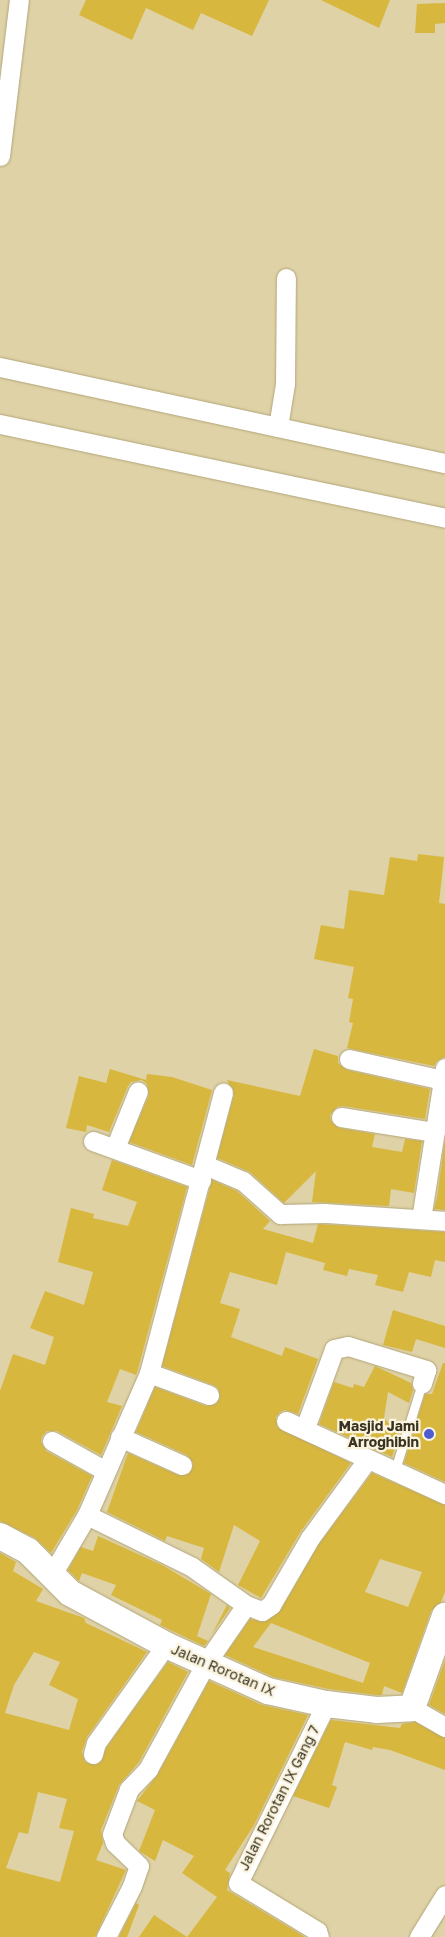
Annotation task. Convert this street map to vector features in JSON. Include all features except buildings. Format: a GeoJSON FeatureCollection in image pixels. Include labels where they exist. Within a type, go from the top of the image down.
{"type":"FeatureCollection","features":[{"type":"Feature","properties":{"kind":"street"},"geometry":{"type":"LineString","coordinates":[[0,156],[19,0]]}},
{"type":"Feature","properties":{"kind":"street"},"geometry":{"type":"LineString","coordinates":[[278,427],[285,384],[286,278]]}},
{"type":"Feature","properties":{"kind":"street"},"geometry":{"type":"LineString","coordinates":[[0,367],[445,463]]}},
{"type":"Feature","properties":{"kind":"street"},"geometry":{"type":"LineString","coordinates":[[0,424],[445,518]]}},
{"type":"Feature","properties":{"kind":"street"},"geometry":{"type":"LineString","coordinates":[[349,1059],[444,1074],[421,1218]]}},
{"type":"Feature","properties":{"kind":"street"},"geometry":{"type":"LineString","coordinates":[[115,1148],[138,1091]]}},
{"type":"Feature","properties":{"kind":"street"},"geometry":{"type":"LineString","coordinates":[[51,1576],[87,1515],[104,1470],[148,1373],[223,1093]]}},
{"type":"Feature","properties":{"kind":"street"},"geometry":{"type":"LineString","coordinates":[[341,1117],[435,1132]]}},
{"type":"Feature","properties":{"kind":"street"},"geometry":{"type":"LineString","coordinates":[[93,1141],[203,1173],[243,1181],[280,1214],[421,1218],[445,1221]]}},
{"type":"Feature","properties":{"kind":"street"},"geometry":{"type":"LineString","coordinates":[[305,1428],[334,1349],[348,1346],[426,1370],[422,1382]]}},
{"type":"Feature","properties":{"kind":"street"},"geometry":{"type":"LineString","coordinates":[[148,1373],[209,1395]]}},
{"type":"Feature","properties":{"kind":"street"},"geometry":{"type":"LineString","coordinates":[[286,1421],[305,1428],[394,1473],[445,1494]]}},
{"type":"Feature","properties":{"kind":"street"},"geometry":{"type":"LineString","coordinates":[[120,1437],[182,1465]]}},
{"type":"Feature","properties":{"kind":"street"},"geometry":{"type":"LineString","coordinates":[[52,1441],[104,1470]]}},
{"type":"Feature","properties":{"kind":"street"},"geometry":{"type":"LineString","coordinates":[[87,1515],[192,1568],[246,1605],[262,1611],[271,1605],[310,1538],[367,1460]]}},
{"type":"Feature","properties":{"kind":"street","name":"Jalan Rorotan IX"},"geometry":{"type":"LineString","coordinates":[[0,1536],[28,1551],[51,1576],[88,1605],[166,1645],[268,1691],[326,1704],[377,1710],[412,1708]]}},
{"type":"Feature","properties":{"kind":"street"},"geometry":{"type":"LineString","coordinates":[[106,1937],[132,1886],[139,1866],[138,1862],[115,1843],[112,1834],[116,1819],[129,1789],[148,1769],[206,1664],[246,1605]]}},
{"type":"Feature","properties":{"kind":"street"},"geometry":{"type":"LineString","coordinates":[[445,1616],[412,1708],[445,1727]]}},
{"type":"Feature","properties":{"kind":"street"},"geometry":{"type":"LineString","coordinates":[[93,1754],[96,1743],[166,1645]]}},
{"type":"Feature","properties":{"kind":"street","name":"Jalan Rorotan IX Gang 7"},"geometry":{"type":"LineString","coordinates":[[319,1937],[317,1931],[238,1882],[326,1704]]}},
{"type":"Feature","properties":{"kind":"street"},"geometry":{"type":"LineString","coordinates":[[419,1937],[445,1895]]}},
{"type":"Feature","properties":{"kind":"lane"},"geometry":{"type":"LineString","coordinates":[[394,1473],[422,1382]]}},
{"type":"Feature","properties":{"kind":"place","name":"Masjid Jami Arroghibin"},"geometry":{"type":"Point","coordinates":[429,1434]}}]}
